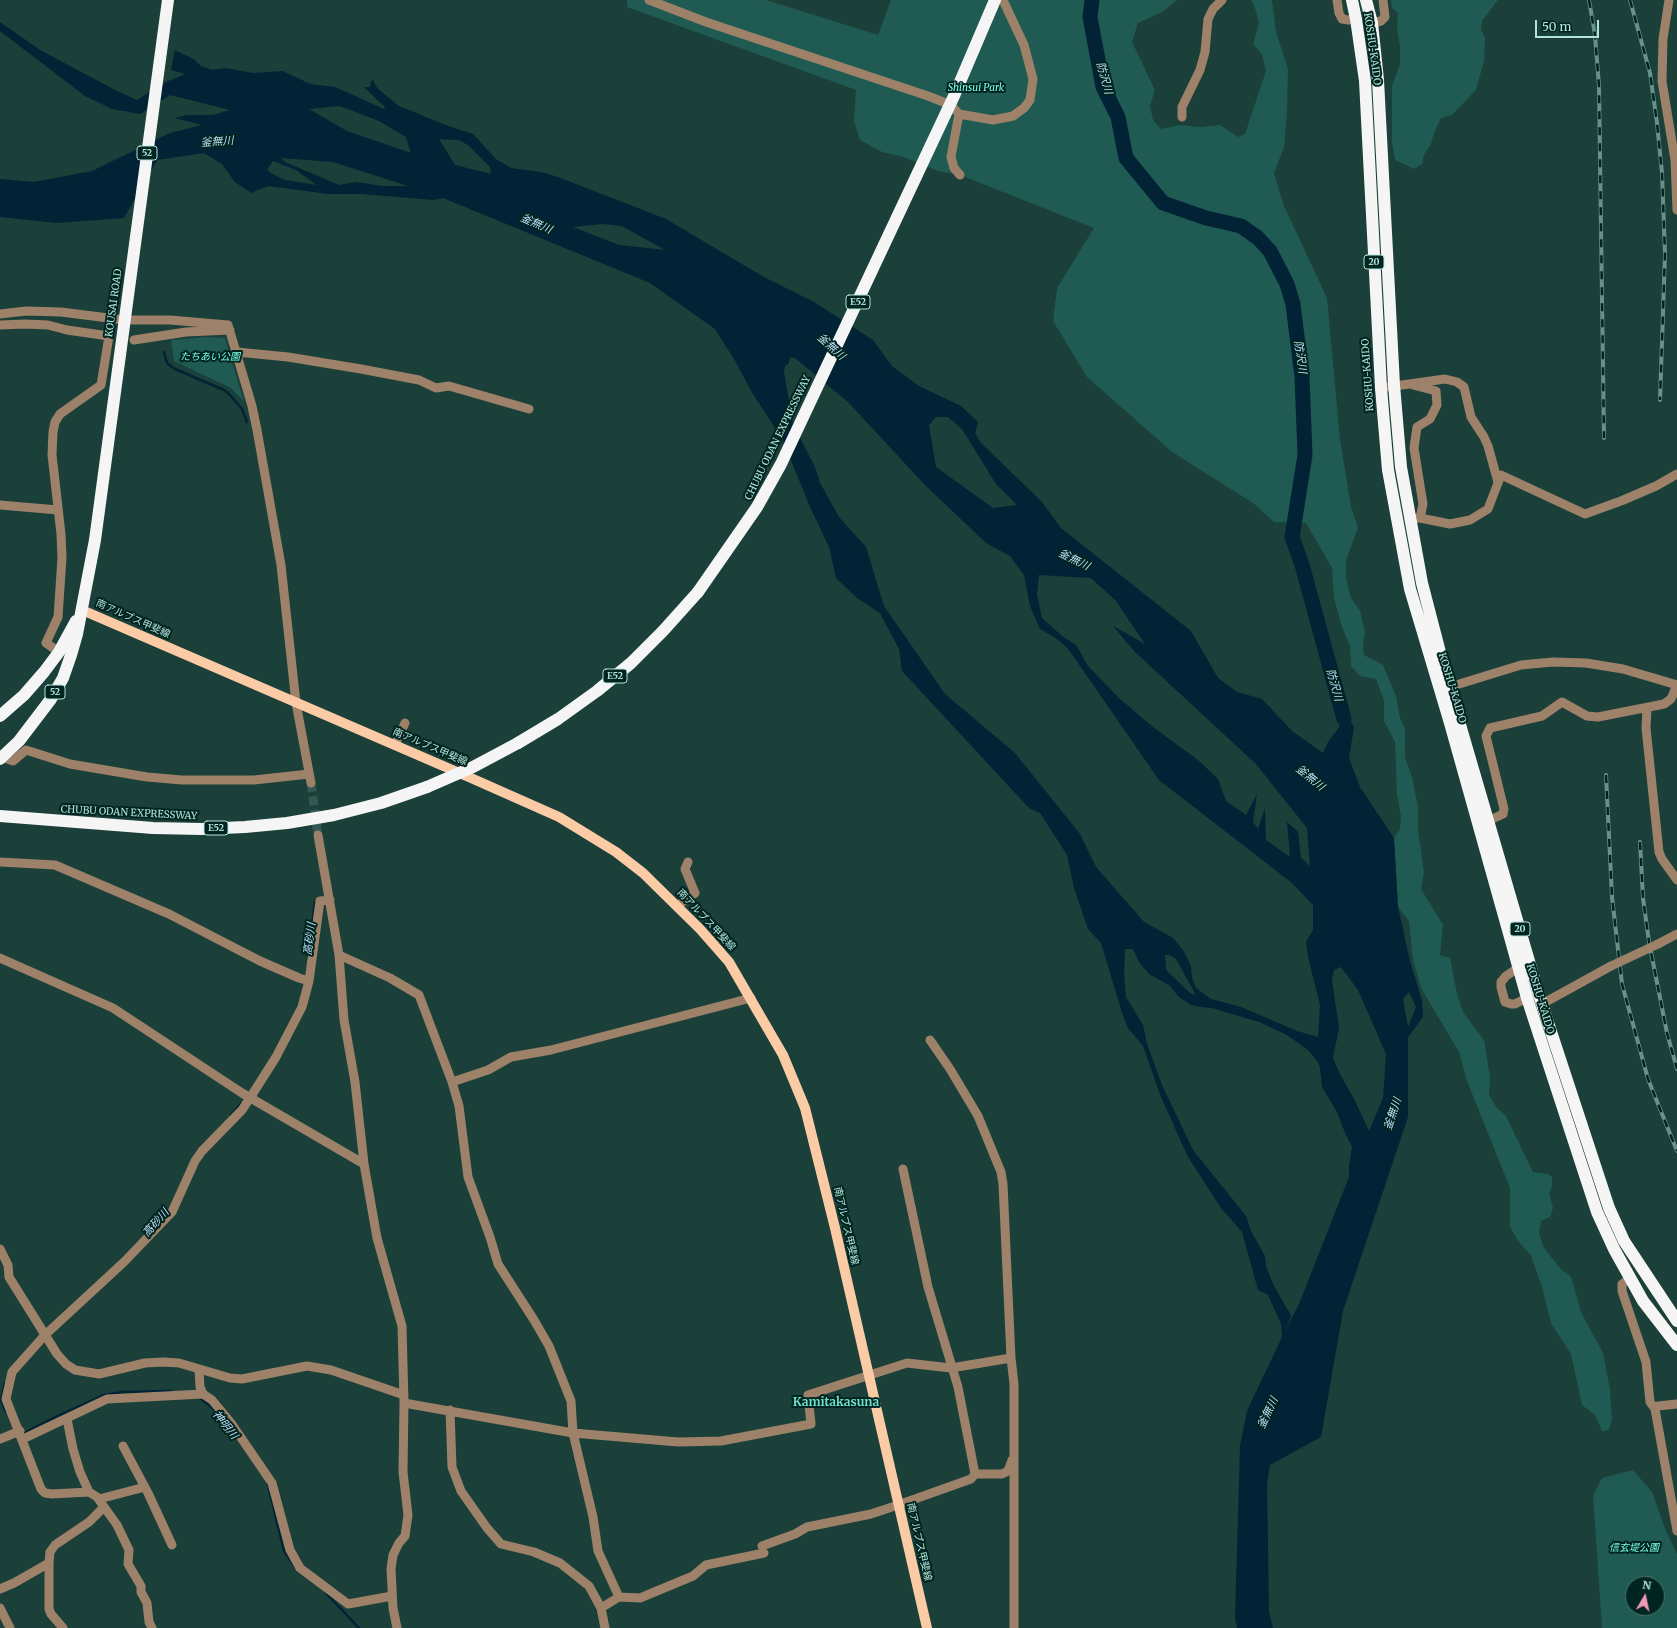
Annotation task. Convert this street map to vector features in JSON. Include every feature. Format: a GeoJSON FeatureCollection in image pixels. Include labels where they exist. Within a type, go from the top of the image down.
{"type":"FeatureCollection","features":[{"type":"Feature","properties":{"kind":"highway","name":"KOUSAI ROAD"},"geometry":{"type":"LineString","coordinates":[[1,758],[19,741],[36,721],[63,678],[71,655],[82,610],[95,540],[168,0]]}},
{"type":"Feature","properties":{"kind":"highway","name":"CHUBU ODAN EXPRESSWAY"},"geometry":{"type":"LineString","coordinates":[[0,816],[153,828],[201,829],[287,823],[334,815],[381,803],[427,787],[474,767],[558,719],[597,691],[664,631],[698,592],[757,507],[781,464],[954,96],[995,0]]}},
{"type":"Feature","properties":{"kind":"highway","name":"KOSHU-KAIDO"},"geometry":{"type":"LineString","coordinates":[[1352,0],[1365,81],[1381,388],[1388,470],[1410,589],[1488,821],[1540,998],[1610,1208],[1624,1241],[1677,1321]]}},
{"type":"Feature","properties":{"kind":"highway","name":"KOSHU-KAIDO"},"geometry":{"type":"LineString","coordinates":[[1366,0],[1372,23],[1378,80],[1394,385],[1401,467],[1415,519],[1422,583],[1450,723],[1517,965],[1597,1212],[1643,1301],[1677,1345]]}},
{"type":"Feature","properties":{"kind":"highway","name":"KOUSAI ROAD"},"geometry":{"type":"LineString","coordinates":[[0,716],[24,695],[44,672],[59,652],[82,610]]}},
{"type":"Feature","properties":{"kind":"main road","name":"南アルプス甲斐線"},"geometry":{"type":"LineString","coordinates":[[82,610],[559,817],[616,852],[643,873],[700,929],[729,962],[783,1055],[805,1108],[927,1628]]}},
{"type":"Feature","properties":{"kind":"street"},"geometry":{"type":"LineString","coordinates":[[649,0],[706,22],[951,105],[959,114],[993,120],[1013,116],[1024,108],[1030,100],[1033,79],[1024,45],[1004,0]]}},
{"type":"Feature","properties":{"kind":"street"},"geometry":{"type":"LineString","coordinates":[[1182,117],[1182,106],[1200,70],[1206,52],[1208,19],[1212,9],[1222,0]]}},
{"type":"Feature","properties":{"kind":"street"},"geometry":{"type":"LineString","coordinates":[[1337,0],[1339,13],[1342,19],[1356,19]]}},
{"type":"Feature","properties":{"kind":"street"},"geometry":{"type":"LineString","coordinates":[[1372,23],[1381,21],[1385,17],[1383,0]]}},
{"type":"Feature","properties":{"kind":"street"},"geometry":{"type":"LineString","coordinates":[[1669,0],[1663,39],[1662,81],[1675,160],[1677,210]]}},
{"type":"Feature","properties":{"kind":"street"},"geometry":{"type":"LineString","coordinates":[[959,114],[951,158],[954,168],[960,174]]}},
{"type":"Feature","properties":{"kind":"street"},"geometry":{"type":"LineString","coordinates":[[0,314],[26,311],[61,312],[124,320],[197,321],[228,325],[252,406],[281,565],[296,703],[310,778],[182,780],[147,777],[70,764],[26,750],[13,761],[1,758]]}},
{"type":"Feature","properties":{"kind":"street"},"geometry":{"type":"LineString","coordinates":[[0,325],[48,325],[67,330],[109,336],[101,385],[60,414],[55,422],[52,455],[62,558],[58,616],[46,643],[59,652]]}},
{"type":"Feature","properties":{"kind":"street"},"geometry":{"type":"LineString","coordinates":[[134,340],[186,332],[230,330]]}},
{"type":"Feature","properties":{"kind":"street"},"geometry":{"type":"LineString","coordinates":[[237,352],[288,357],[419,380],[436,388],[448,386],[529,409]]}},
{"type":"Feature","properties":{"kind":"street"},"geometry":{"type":"LineString","coordinates":[[1381,388],[1445,379],[1457,382],[1464,387],[1471,417],[1488,446],[1498,482]]}},
{"type":"Feature","properties":{"kind":"street"},"geometry":{"type":"LineString","coordinates":[[1408,384],[1436,392],[1437,405],[1430,419],[1417,428],[1414,448],[1423,504],[1415,519],[1450,524],[1470,520],[1488,509],[1501,475],[1585,514],[1621,502],[1656,486],[1677,474]]}},
{"type":"Feature","properties":{"kind":"street"},"geometry":{"type":"LineString","coordinates":[[0,505],[58,510]]}},
{"type":"Feature","properties":{"kind":"street"},"geometry":{"type":"LineString","coordinates":[[1444,688],[1521,665],[1553,662],[1586,663],[1622,669],[1677,685],[1671,699],[1664,704],[1647,708],[1598,717],[1587,716],[1562,702],[1542,716],[1490,728],[1486,736],[1504,809],[1503,814],[1488,821]]}},
{"type":"Feature","properties":{"kind":"street"},"geometry":{"type":"LineString","coordinates":[[1647,708],[1646,728],[1659,852],[1662,859],[1677,880]]}},
{"type":"Feature","properties":{"kind":"street"},"geometry":{"type":"LineString","coordinates":[[395,745],[405,723]]}},
{"type":"Feature","properties":{"kind":"street"},"geometry":{"type":"LineString","coordinates":[[318,835],[339,954],[344,1020],[355,1082],[364,1164],[377,1238],[402,1326],[404,1399],[403,1472],[408,1524],[405,1536],[399,1543],[393,1555],[391,1569],[392,1596],[397,1628]]}},
{"type":"Feature","properties":{"kind":"street"},"geometry":{"type":"LineString","coordinates":[[0,862],[55,865],[169,914],[260,961],[308,981]]}},
{"type":"Feature","properties":{"kind":"street"},"geometry":{"type":"LineString","coordinates":[[677,906],[695,893],[685,869],[688,862]]}},
{"type":"Feature","properties":{"kind":"street"},"geometry":{"type":"LineString","coordinates":[[89,1492],[52,1494],[45,1493],[41,1489],[6,1399],[12,1372],[45,1335],[124,1262],[172,1212],[195,1161],[202,1151],[242,1110],[276,1057],[302,1007],[308,981],[320,901],[330,900]]}},
{"type":"Feature","properties":{"kind":"street"},"geometry":{"type":"LineString","coordinates":[[1517,965],[1515,970],[1506,976],[1501,982],[1505,1002],[1511,1004],[1515,1004],[1527,998],[1540,998],[1677,934]]}},
{"type":"Feature","properties":{"kind":"street"},"geometry":{"type":"LineString","coordinates":[[339,954],[390,978],[419,995],[452,1082],[459,1106],[468,1177],[490,1237],[498,1264],[549,1346],[571,1400],[573,1433],[593,1517],[598,1550],[619,1597]]}},
{"type":"Feature","properties":{"kind":"street"},"geometry":{"type":"LineString","coordinates":[[0,958],[113,1008],[250,1098],[364,1164]]}},
{"type":"Feature","properties":{"kind":"street"},"geometry":{"type":"LineString","coordinates":[[452,1082],[488,1070],[511,1057],[551,1050],[751,998]]}},
{"type":"Feature","properties":{"kind":"street"},"geometry":{"type":"LineString","coordinates":[[930,1040],[950,1069],[978,1116],[1001,1172],[1004,1198],[1010,1358],[1014,1384],[1014,1628]]}},
{"type":"Feature","properties":{"kind":"street"},"geometry":{"type":"LineString","coordinates":[[601,1608],[619,1597],[640,1598],[693,1576],[706,1565],[763,1550],[807,1527],[871,1514],[971,1479],[975,1474],[958,1387],[951,1368],[928,1287],[903,1169]]}},
{"type":"Feature","properties":{"kind":"street"},"geometry":{"type":"LineString","coordinates":[[0,1248],[8,1265],[4,1272],[9,1277],[45,1335],[66,1364],[75,1370],[99,1374],[145,1363],[163,1362],[179,1363],[230,1378],[242,1379],[307,1366],[320,1367],[404,1399],[450,1410],[573,1433],[678,1442],[722,1441],[736,1439],[811,1424],[808,1395],[868,1377],[907,1363],[951,1368],[1010,1358]]}},
{"type":"Feature","properties":{"kind":"street"},"geometry":{"type":"LineString","coordinates":[[1630,1278],[1622,1284],[1622,1292],[1646,1362],[1650,1402],[1655,1409],[1673,1497],[1677,1531]]}},
{"type":"Feature","properties":{"kind":"street"},"geometry":{"type":"LineString","coordinates":[[199,1369],[200,1387],[203,1394],[212,1400],[231,1422],[272,1483],[290,1550],[300,1568],[348,1604],[392,1596]]}},
{"type":"Feature","properties":{"kind":"street"},"geometry":{"type":"LineString","coordinates":[[0,1439],[21,1435],[67,1420],[106,1399],[203,1394]]}},
{"type":"Feature","properties":{"kind":"street"},"geometry":{"type":"LineString","coordinates":[[1655,1409],[1658,1406],[1677,1404]]}},
{"type":"Feature","properties":{"kind":"street"},"geometry":{"type":"LineString","coordinates":[[450,1410],[452,1468],[461,1491],[487,1528],[501,1544],[534,1552],[560,1564],[588,1586],[601,1608],[605,1628]]}},
{"type":"Feature","properties":{"kind":"street"},"geometry":{"type":"LineString","coordinates":[[67,1420],[73,1449],[80,1472],[89,1492],[102,1503],[117,1525],[130,1550],[128,1564],[141,1586],[141,1592],[147,1603],[149,1622],[152,1628]]}},
{"type":"Feature","properties":{"kind":"street"},"geometry":{"type":"LineString","coordinates":[[975,1474],[1002,1474],[1008,1471],[1012,1462],[1012,1429],[1014,1426]]}},
{"type":"Feature","properties":{"kind":"street"},"geometry":{"type":"LineString","coordinates":[[123,1446],[145,1487],[172,1545]]}},
{"type":"Feature","properties":{"kind":"street"},"geometry":{"type":"LineString","coordinates":[[64,1628],[50,1614],[48,1609],[48,1563],[50,1552],[55,1545],[89,1522],[102,1503],[145,1487]]}},
{"type":"Feature","properties":{"kind":"street"},"geometry":{"type":"LineString","coordinates":[[0,1589],[14,1583],[48,1563]]}},
{"type":"Feature","properties":{"kind":"street"},"geometry":{"type":"LineString","coordinates":[[0,1608],[6,1626]]}},
{"type":"Feature","properties":{"kind":"green space","name":"Shinsui Park"},"geometry":{"type":"Polygon","coordinates":[[[627,0],[766,0],[878,35],[891,0],[1177,0],[1162,12],[1138,23],[1132,42],[1155,90],[1150,106],[1153,120],[1161,129],[1179,125],[1200,127],[1220,125],[1238,137],[1245,134],[1266,71],[1262,54],[1253,44],[1259,23],[1251,0],[1272,0],[1276,32],[1288,69],[1287,113],[1284,147],[1274,173],[1284,206],[1327,298],[1340,439],[1351,507],[1358,528],[1346,560],[1346,578],[1351,598],[1360,611],[1365,632],[1363,645],[1364,655],[1383,665],[1396,696],[1400,718],[1405,729],[1405,757],[1412,777],[1418,807],[1418,829],[1424,873],[1421,889],[1443,925],[1440,955],[1450,958],[1457,994],[1463,1012],[1484,1040],[1490,1077],[1489,1095],[1496,1107],[1506,1116],[1533,1172],[1548,1174],[1552,1177],[1552,1187],[1549,1193],[1553,1208],[1550,1217],[1541,1221],[1539,1233],[1544,1248],[1560,1268],[1571,1277],[1581,1312],[1603,1353],[1610,1390],[1612,1419],[1609,1430],[1602,1431],[1595,1415],[1582,1405],[1571,1354],[1551,1323],[1542,1287],[1531,1256],[1519,1242],[1510,1227],[1510,1188],[1467,1081],[1459,1052],[1421,988],[1413,960],[1409,921],[1398,907],[1394,838],[1400,829],[1401,817],[1397,794],[1395,742],[1384,721],[1384,701],[1376,679],[1360,676],[1351,666],[1350,646],[1342,627],[1334,598],[1332,568],[1306,523],[1274,522],[1253,503],[1172,452],[1087,377],[1053,321],[1057,288],[1094,228],[960,175],[938,171],[903,157],[882,152],[860,140],[854,121],[856,90],[627,7],[627,0]]]}},
{"type":"Feature","properties":{"kind":"green space"},"geometry":{"type":"Polygon","coordinates":[[[1391,0],[1498,0],[1482,21],[1481,30],[1485,38],[1484,61],[1476,90],[1452,115],[1441,118],[1431,144],[1424,155],[1422,164],[1414,169],[1395,160],[1392,142],[1392,86],[1400,64],[1400,47],[1397,27],[1398,13],[1392,8],[1391,0]]]}},
{"type":"Feature","properties":{"kind":"green space","name":"たちあい公園"},"geometry":{"type":"Polygon","coordinates":[[[205,337],[225,338],[244,402],[231,388],[174,361],[171,340],[205,337]]]}},
{"type":"Feature","properties":{"kind":"green space","name":"信玄堤公園"},"geometry":{"type":"Polygon","coordinates":[[[1633,1470],[1652,1492],[1666,1531],[1677,1554],[1677,1628],[1602,1628],[1593,1496],[1602,1478],[1633,1470]]]}},
{"type":"Feature","properties":{"kind":"water","name":"釜無川"},"geometry":{"type":"Polygon","coordinates":[[[0,22],[40,50],[137,100],[166,82],[186,74],[171,70],[175,50],[195,60],[201,66],[212,70],[225,68],[253,73],[283,71],[310,84],[335,87],[384,109],[385,107],[364,87],[370,87],[372,79],[378,89],[399,106],[448,126],[473,134],[496,159],[511,168],[541,172],[558,177],[666,219],[762,276],[814,302],[873,340],[892,366],[919,386],[961,406],[978,422],[975,433],[981,443],[1042,502],[1061,528],[1191,631],[1218,678],[1237,692],[1262,699],[1292,731],[1323,753],[1328,742],[1340,726],[1338,699],[1354,727],[1349,758],[1360,787],[1394,838],[1398,907],[1410,961],[1422,1001],[1423,1017],[1408,1037],[1408,1117],[1343,1311],[1321,1437],[1270,1465],[1267,1484],[1269,1612],[1273,1628],[1237,1628],[1235,1618],[1240,1446],[1247,1411],[1282,1337],[1281,1324],[1268,1295],[1258,1290],[1242,1232],[1221,1208],[1188,1157],[1161,1097],[1143,1046],[1128,1028],[1101,943],[1088,929],[1074,888],[1067,855],[1040,813],[1029,808],[902,671],[899,649],[880,613],[857,598],[836,578],[829,547],[810,507],[782,438],[754,396],[734,359],[715,329],[650,283],[443,198],[434,200],[361,194],[328,194],[268,186],[251,193],[235,182],[222,164],[204,153],[157,160],[124,218],[57,223],[0,217],[0,179],[34,182],[92,171],[170,133],[202,125],[174,118],[187,115],[213,115],[230,110],[170,95],[140,114],[112,109],[85,96],[0,31],[0,22]],[[340,106],[309,109],[347,131],[411,153],[406,137],[379,121],[340,106]],[[439,139],[455,165],[491,174],[490,167],[468,145],[459,140],[439,139]],[[281,158],[285,162],[339,185],[356,182],[382,186],[408,186],[333,162],[281,158]],[[273,161],[267,170],[285,180],[317,185],[296,170],[273,161]],[[602,224],[573,227],[619,245],[665,250],[622,226],[602,224]],[[790,357],[789,363],[785,366],[784,372],[793,424],[815,467],[820,483],[839,517],[866,547],[884,606],[945,694],[1015,753],[1080,834],[1096,867],[1144,922],[1173,938],[1183,950],[1191,966],[1192,978],[1196,988],[1211,999],[1241,1007],[1297,1031],[1318,1037],[1320,1005],[1308,957],[1306,942],[1313,930],[1313,905],[1292,883],[1159,780],[1069,650],[1056,638],[1040,629],[1030,606],[1024,575],[1010,556],[986,543],[925,485],[848,402],[795,358],[790,357]],[[936,417],[929,425],[936,467],[993,508],[1017,505],[996,484],[962,429],[948,417],[936,417]],[[1039,575],[1037,595],[1042,618],[1062,636],[1076,645],[1088,666],[1119,698],[1153,727],[1198,760],[1218,779],[1226,801],[1246,815],[1257,794],[1253,822],[1258,829],[1265,808],[1266,840],[1290,857],[1287,822],[1298,832],[1301,858],[1310,866],[1307,828],[1256,764],[1134,651],[1113,626],[1145,644],[1116,601],[1091,578],[1039,575]],[[1125,949],[1124,974],[1126,997],[1143,1025],[1147,1044],[1162,1085],[1193,1150],[1246,1216],[1251,1231],[1265,1256],[1266,1266],[1273,1284],[1291,1316],[1285,1331],[1299,1304],[1349,1177],[1352,1147],[1337,1112],[1322,1087],[1318,1062],[1308,1050],[1287,1035],[1259,1022],[1212,1008],[1191,1005],[1179,997],[1169,985],[1149,974],[1139,962],[1133,949],[1125,949]],[[1165,955],[1166,970],[1190,993],[1196,995],[1176,959],[1170,955],[1165,955]],[[1341,967],[1334,970],[1332,980],[1339,1028],[1333,1058],[1369,1131],[1383,1098],[1386,1054],[1358,990],[1341,967]],[[1409,992],[1403,999],[1408,1027],[1416,1007],[1409,992]]]}},
{"type":"Feature","properties":{"kind":"waterway","name":"防沢川"},"geometry":{"type":"LineString","coordinates":[[1092,0],[1090,17],[1103,87],[1118,117],[1126,158],[1163,203],[1206,218],[1241,226],[1258,238],[1270,251],[1287,284],[1293,304],[1302,377],[1305,455],[1292,537],[1302,565],[1344,719]]}},
{"type":"Feature","properties":{"kind":"waterway"},"geometry":{"type":"LineString","coordinates":[[164,352],[168,364],[175,369],[224,390],[229,394],[242,409],[247,422]]}},
{"type":"Feature","properties":{"kind":"waterway","name":"高砂川"},"geometry":{"type":"LineString","coordinates":[[308,957],[315,902]]}},
{"type":"Feature","properties":{"kind":"waterway","name":"高砂川"},"geometry":{"type":"LineString","coordinates":[[231,1115],[241,1104]]}},
{"type":"Feature","properties":{"kind":"waterway","name":"高砂川"},"geometry":{"type":"LineString","coordinates":[[5,1383],[1,1400],[6,1412]]}},
{"type":"Feature","properties":{"kind":"waterway","name":"神明川"},"geometry":{"type":"LineString","coordinates":[[21,1435],[45,1422],[104,1395],[123,1392],[171,1391]]}},
{"type":"Feature","properties":{"kind":"waterway","name":"神明川"},"geometry":{"type":"LineString","coordinates":[[198,1396],[217,1412]]}},
{"type":"Feature","properties":{"kind":"waterway","name":"神明川"},"geometry":{"type":"LineString","coordinates":[[267,1481],[284,1551],[296,1568]]}},
{"type":"Feature","properties":{"kind":"waterway","name":"神明川"},"geometry":{"type":"LineString","coordinates":[[326,1593],[359,1628]]}},
{"type":"Feature","properties":{"kind":"tunnel"},"geometry":{"type":"LineString","coordinates":[[311,783],[318,835]]}},
{"type":"Feature","properties":{"kind":"railway"},"geometry":{"type":"LineString","coordinates":[[1589,0],[1595,35],[1599,86],[1604,438]]}},
{"type":"Feature","properties":{"kind":"railway"},"geometry":{"type":"LineString","coordinates":[[1630,0],[1650,73],[1662,173],[1665,254],[1660,400]]}},
{"type":"Feature","properties":{"kind":"railway"},"geometry":{"type":"LineString","coordinates":[[1606,775],[1612,897],[1622,984],[1648,1079],[1677,1151]]}},
{"type":"Feature","properties":{"kind":"railway"},"geometry":{"type":"LineString","coordinates":[[1640,842],[1643,898],[1649,942],[1667,1033],[1677,1069]]}},
{"type":"Feature","properties":{"kind":"district","name":"Kamitakasuna"},"geometry":{"type":"Point","coordinates":[836,1403]}}]}
